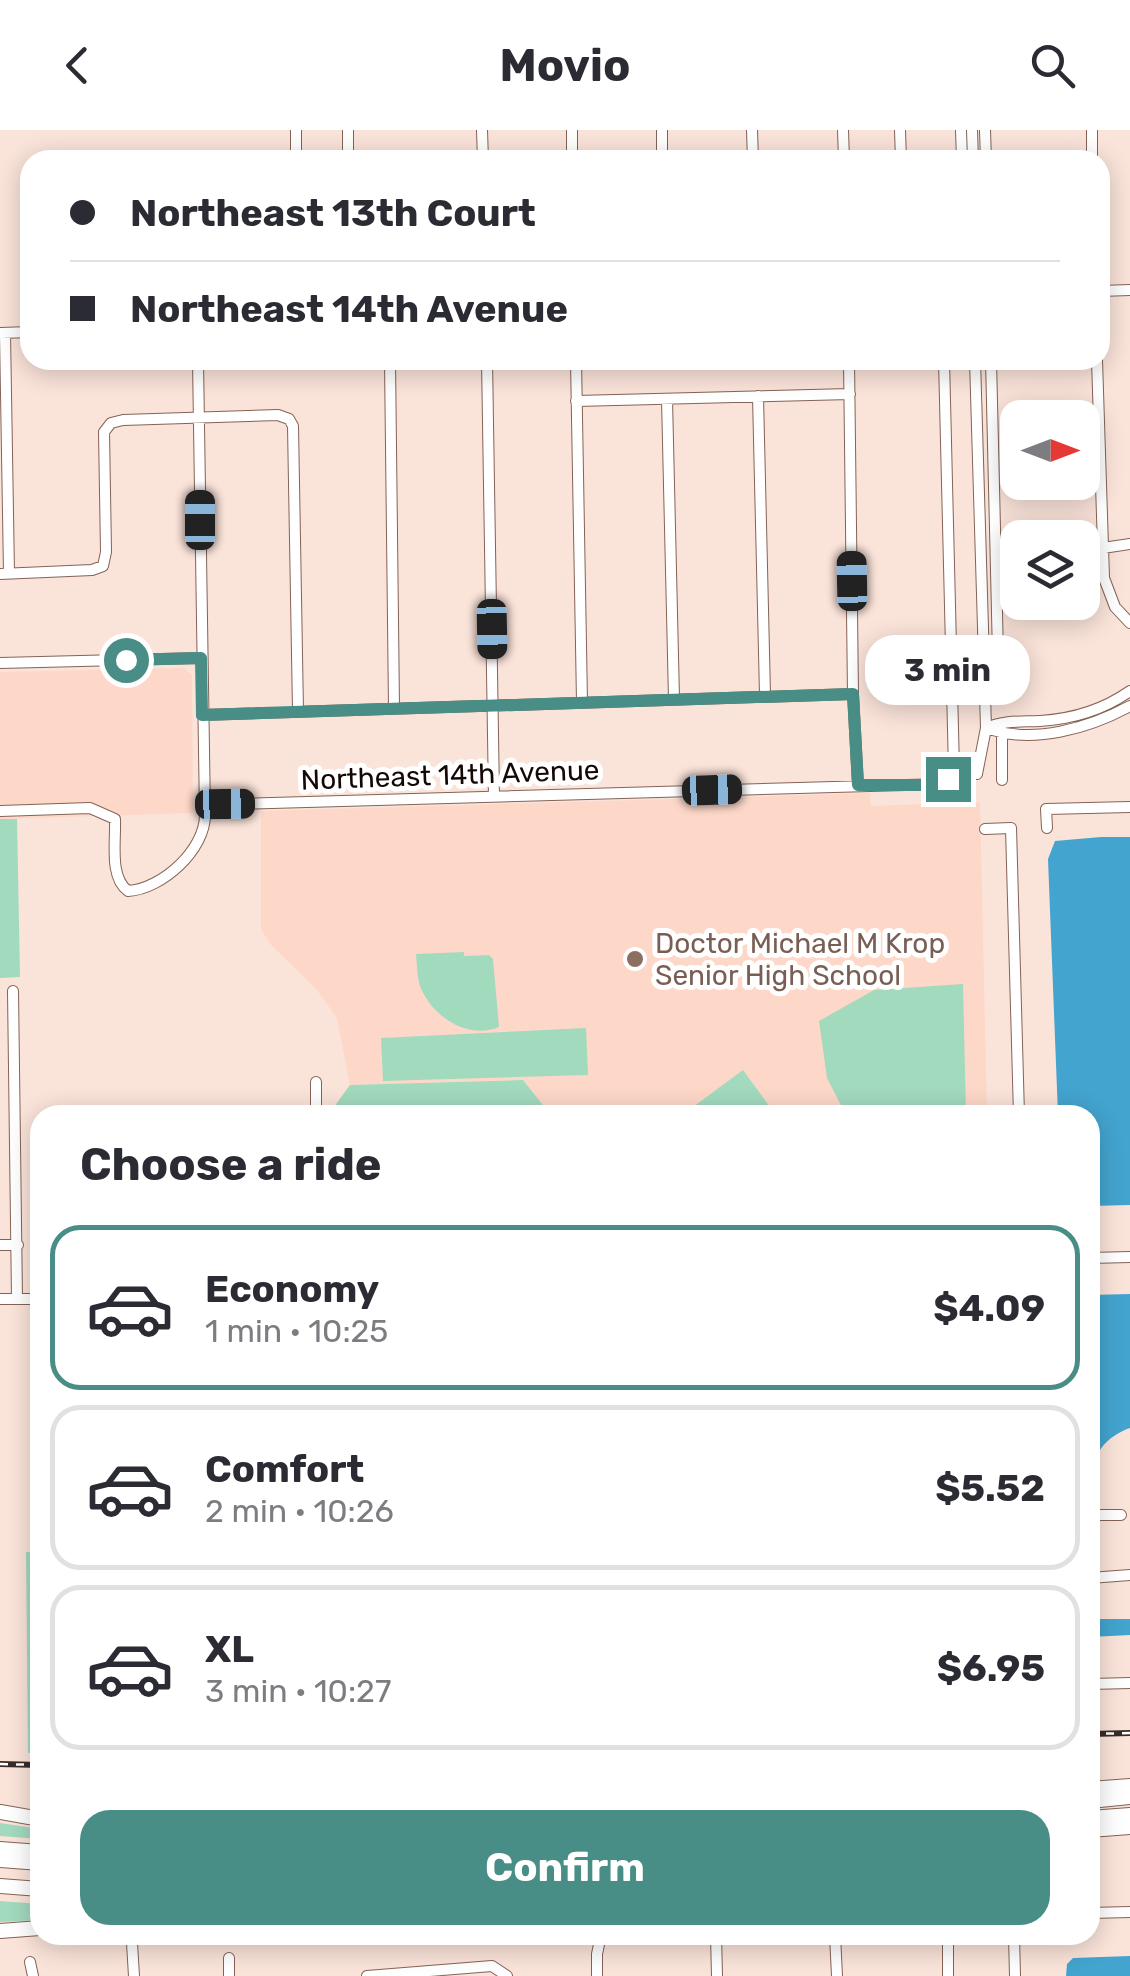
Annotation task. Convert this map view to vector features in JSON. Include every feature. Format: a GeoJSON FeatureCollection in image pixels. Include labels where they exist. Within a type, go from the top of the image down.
{"type":"FeatureCollection","features":[{"type":"Feature","properties":{"kind":"highway"},"geometry":{"type":"LineString","coordinates":[[1100,1788],[1130,1786]]}},
{"type":"Feature","properties":{"kind":"highway"},"geometry":{"type":"LineString","coordinates":[[1100,1800],[1130,1797]]}},
{"type":"Feature","properties":{"kind":"highway"},"geometry":{"type":"LineString","coordinates":[[0,1812],[30,1817]]}},
{"type":"Feature","properties":{"kind":"highway"},"geometry":{"type":"LineString","coordinates":[[1100,1817],[1130,1815]]}},
{"type":"Feature","properties":{"kind":"highway"},"geometry":{"type":"LineString","coordinates":[[1100,1829],[1130,1827]]}},
{"type":"Feature","properties":{"kind":"highway"},"geometry":{"type":"LineString","coordinates":[[0,1849],[30,1851]]}},
{"type":"Feature","properties":{"kind":"highway"},"geometry":{"type":"LineString","coordinates":[[0,1860],[30,1862]]}},
{"type":"Feature","properties":{"kind":"highway"},"geometry":{"type":"LineString","coordinates":[[0,1877],[30,1879]]}},
{"type":"Feature","properties":{"kind":"highway"},"geometry":{"type":"LineString","coordinates":[[0,1886],[30,1888]]}},
{"type":"Feature","properties":{"kind":"highway"},"geometry":{"type":"LineString","coordinates":[[0,1931],[30,1929]]}},
{"type":"Feature","properties":{"kind":"street"},"geometry":{"type":"LineString","coordinates":[[3,333],[4,574],[92,570],[103,566],[104,432],[110,423],[278,414],[289,420],[293,426],[298,711]]}},
{"type":"Feature","properties":{"kind":"street"},"geometry":{"type":"LineString","coordinates":[[0,811],[90,808],[116,820],[116,876],[119,885],[128,891],[156,883],[184,859],[205,829],[198,370]]}},
{"type":"Feature","properties":{"kind":"street"},"geometry":{"type":"LineString","coordinates":[[390,370],[394,708]]}},
{"type":"Feature","properties":{"kind":"street"},"geometry":{"type":"LineString","coordinates":[[487,370],[494,797]]}},
{"type":"Feature","properties":{"kind":"street"},"geometry":{"type":"LineString","coordinates":[[576,370],[582,702]]}},
{"type":"Feature","properties":{"kind":"street"},"geometry":{"type":"LineString","coordinates":[[849,370],[858,785]]}},
{"type":"Feature","properties":{"kind":"street","name":"Northeast 14th Avenue"},"geometry":{"type":"LineString","coordinates":[[204,805],[932,785],[948,779],[954,770],[944,370]]}},
{"type":"Feature","properties":{"kind":"street"},"geometry":{"type":"LineString","coordinates":[[975,370],[986,728],[977,774]]}},
{"type":"Feature","properties":{"kind":"street"},"geometry":{"type":"LineString","coordinates":[[991,370],[999,698]]}},
{"type":"Feature","properties":{"kind":"street"},"geometry":{"type":"LineString","coordinates":[[1098,370],[1104,578],[1115,607],[1130,623]]}},
{"type":"Feature","properties":{"kind":"street"},"geometry":{"type":"LineString","coordinates":[[576,401],[850,394]]}},
{"type":"Feature","properties":{"kind":"street"},"geometry":{"type":"LineString","coordinates":[[758,396],[765,695]]}},
{"type":"Feature","properties":{"kind":"street"},"geometry":{"type":"LineString","coordinates":[[667,399],[674,699]]}},
{"type":"Feature","properties":{"kind":"street"},"geometry":{"type":"LineString","coordinates":[[1104,548],[1130,544]]}},
{"type":"Feature","properties":{"kind":"street"},"geometry":{"type":"LineString","coordinates":[[0,664],[201,658]]}},
{"type":"Feature","properties":{"kind":"street"},"geometry":{"type":"LineString","coordinates":[[1002,728],[1090,713],[1130,691]]}},
{"type":"Feature","properties":{"kind":"street"},"geometry":{"type":"LineString","coordinates":[[202,715],[853,694]]}},
{"type":"Feature","properties":{"kind":"street"},"geometry":{"type":"LineString","coordinates":[[986,728],[1042,733],[1094,724],[1130,706]]}},
{"type":"Feature","properties":{"kind":"street"},"geometry":{"type":"LineString","coordinates":[[1002,728],[1002,780]]}},
{"type":"Feature","properties":{"kind":"street"},"geometry":{"type":"LineString","coordinates":[[1047,828],[1046,809],[1130,807]]}},
{"type":"Feature","properties":{"kind":"street"},"geometry":{"type":"LineString","coordinates":[[985,829],[1011,828],[1020,1105]]}},
{"type":"Feature","properties":{"kind":"street"},"geometry":{"type":"LineString","coordinates":[[12,991],[18,1299]]}},
{"type":"Feature","properties":{"kind":"street"},"geometry":{"type":"LineString","coordinates":[[0,1026],[14,1025]]}},
{"type":"Feature","properties":{"kind":"street"},"geometry":{"type":"LineString","coordinates":[[316,1082],[316,1105]]}},
{"type":"Feature","properties":{"kind":"street"},"geometry":{"type":"LineString","coordinates":[[0,1245],[18,1245]]}},
{"type":"Feature","properties":{"kind":"street"},"geometry":{"type":"LineString","coordinates":[[1100,1258],[1130,1257]]}},
{"type":"Feature","properties":{"kind":"street"},"geometry":{"type":"LineString","coordinates":[[0,1299],[30,1299]]}},
{"type":"Feature","properties":{"kind":"street"},"geometry":{"type":"LineString","coordinates":[[1100,1515],[1121,1514]]}},
{"type":"Feature","properties":{"kind":"street"},"geometry":{"type":"LineString","coordinates":[[1100,1577],[1130,1575]]}},
{"type":"Feature","properties":{"kind":"street"},"geometry":{"type":"LineString","coordinates":[[1100,1684],[1130,1683]]}},
{"type":"Feature","properties":{"kind":"street"},"geometry":{"type":"LineString","coordinates":[[1100,1913],[1130,1912]]}},
{"type":"Feature","properties":{"kind":"street"},"geometry":{"type":"LineString","coordinates":[[132,1945],[134,1976]]}},
{"type":"Feature","properties":{"kind":"street"},"geometry":{"type":"LineString","coordinates":[[597,1976],[598,1945]]}},
{"type":"Feature","properties":{"kind":"street"},"geometry":{"type":"LineString","coordinates":[[716,1945],[717,1976]]}},
{"type":"Feature","properties":{"kind":"street"},"geometry":{"type":"LineString","coordinates":[[834,1945],[836,1976]]}},
{"type":"Feature","properties":{"kind":"street"},"geometry":{"type":"LineString","coordinates":[[948,1945],[948,1976]]}},
{"type":"Feature","properties":{"kind":"street"},"geometry":{"type":"LineString","coordinates":[[1014,1945],[1016,1976]]}},
{"type":"Feature","properties":{"kind":"street"},"geometry":{"type":"LineString","coordinates":[[228,1958],[230,1976]]}},
{"type":"Feature","properties":{"kind":"street"},"geometry":{"type":"LineString","coordinates":[[30,1962],[34,1976]]}},
{"type":"Feature","properties":{"kind":"street"},"geometry":{"type":"LineString","coordinates":[[368,1976],[492,1966],[507,1976]]}},
{"type":"Feature","properties":{"kind":"shaded area"},"geometry":{"type":"Polygon","coordinates":[[[184,668],[192,675],[193,813],[0,819],[0,672],[184,668]]]}},
{"type":"Feature","properties":{"kind":"shaded area","name":"Doctor Michael M Krop Senior High School"},"geometry":{"type":"Polygon","coordinates":[[[870,793],[871,806],[980,802],[987,1105],[543,1105],[523,1080],[350,1085],[337,1018],[261,929],[261,811],[870,793]]]}},
{"type":"Feature","properties":{"kind":"green space"},"geometry":{"type":"Polygon","coordinates":[[[0,819],[17,819],[20,977],[0,978],[0,819]]]}},
{"type":"Feature","properties":{"kind":"green space"},"geometry":{"type":"Polygon","coordinates":[[[464,952],[464,956],[489,955],[493,959],[499,1027],[475,1030],[452,1023],[433,1007],[420,986],[416,954],[464,952]]]}},
{"type":"Feature","properties":{"kind":"green space"},"geometry":{"type":"Polygon","coordinates":[[[963,984],[966,1105],[841,1105],[827,1078],[819,1021],[874,990],[963,984]]]}},
{"type":"Feature","properties":{"kind":"green space"},"geometry":{"type":"Polygon","coordinates":[[[586,1028],[588,1075],[383,1081],[381,1038],[586,1028]]]}},
{"type":"Feature","properties":{"kind":"green space"},"geometry":{"type":"Polygon","coordinates":[[[743,1070],[769,1105],[696,1105],[743,1070]]]}},
{"type":"Feature","properties":{"kind":"green space"},"geometry":{"type":"Polygon","coordinates":[[[523,1080],[543,1105],[335,1105],[350,1085],[523,1080]]]}},
{"type":"Feature","properties":{"kind":"green space"},"geometry":{"type":"Polygon","coordinates":[[[26,1552],[30,1552],[30,1753],[26,1552]]]}},
{"type":"Feature","properties":{"kind":"green space"},"geometry":{"type":"Polygon","coordinates":[[[0,1823],[30,1828],[30,1838],[0,1836],[0,1823]]]}},
{"type":"Feature","properties":{"kind":"green space"},"geometry":{"type":"Polygon","coordinates":[[[0,1901],[30,1903],[30,1920],[0,1922],[0,1901]]]}},
{"type":"Feature","properties":{"kind":"water"},"geometry":{"type":"Polygon","coordinates":[[[1130,837],[1130,1205],[1100,1206],[1100,1105],[1058,1105],[1048,859],[1055,841],[1130,837]]]}},
{"type":"Feature","properties":{"kind":"water"},"geometry":{"type":"Polygon","coordinates":[[[1130,1294],[1130,1428],[1100,1450],[1100,1295],[1130,1294]]]}},
{"type":"Feature","properties":{"kind":"water"},"geometry":{"type":"Polygon","coordinates":[[[1100,1619],[1130,1619],[1130,1635],[1100,1636],[1100,1619]]]}},
{"type":"Feature","properties":{"kind":"water"},"geometry":{"type":"Polygon","coordinates":[[[1130,1956],[1130,1976],[1066,1976],[1067,1964],[1073,1958],[1130,1956]]]}},
{"type":"Feature","properties":{"kind":"railway"},"geometry":{"type":"LineString","coordinates":[[1100,1734],[1130,1733]]}},
{"type":"Feature","properties":{"kind":"railway"},"geometry":{"type":"LineString","coordinates":[[0,1764],[30,1765]]}},
{"type":"Feature","properties":{"kind":"place","name":"Doctor Michael M Krop Senior High School"},"geometry":{"type":"Point","coordinates":[635,959]}},
{"type":"Feature","properties":{"kind":"route"},"geometry":{"type":"LineString","coordinates":[[126,660],[201,658],[202,715],[853,694],[858,785],[932,785],[948,779]]}}]}
